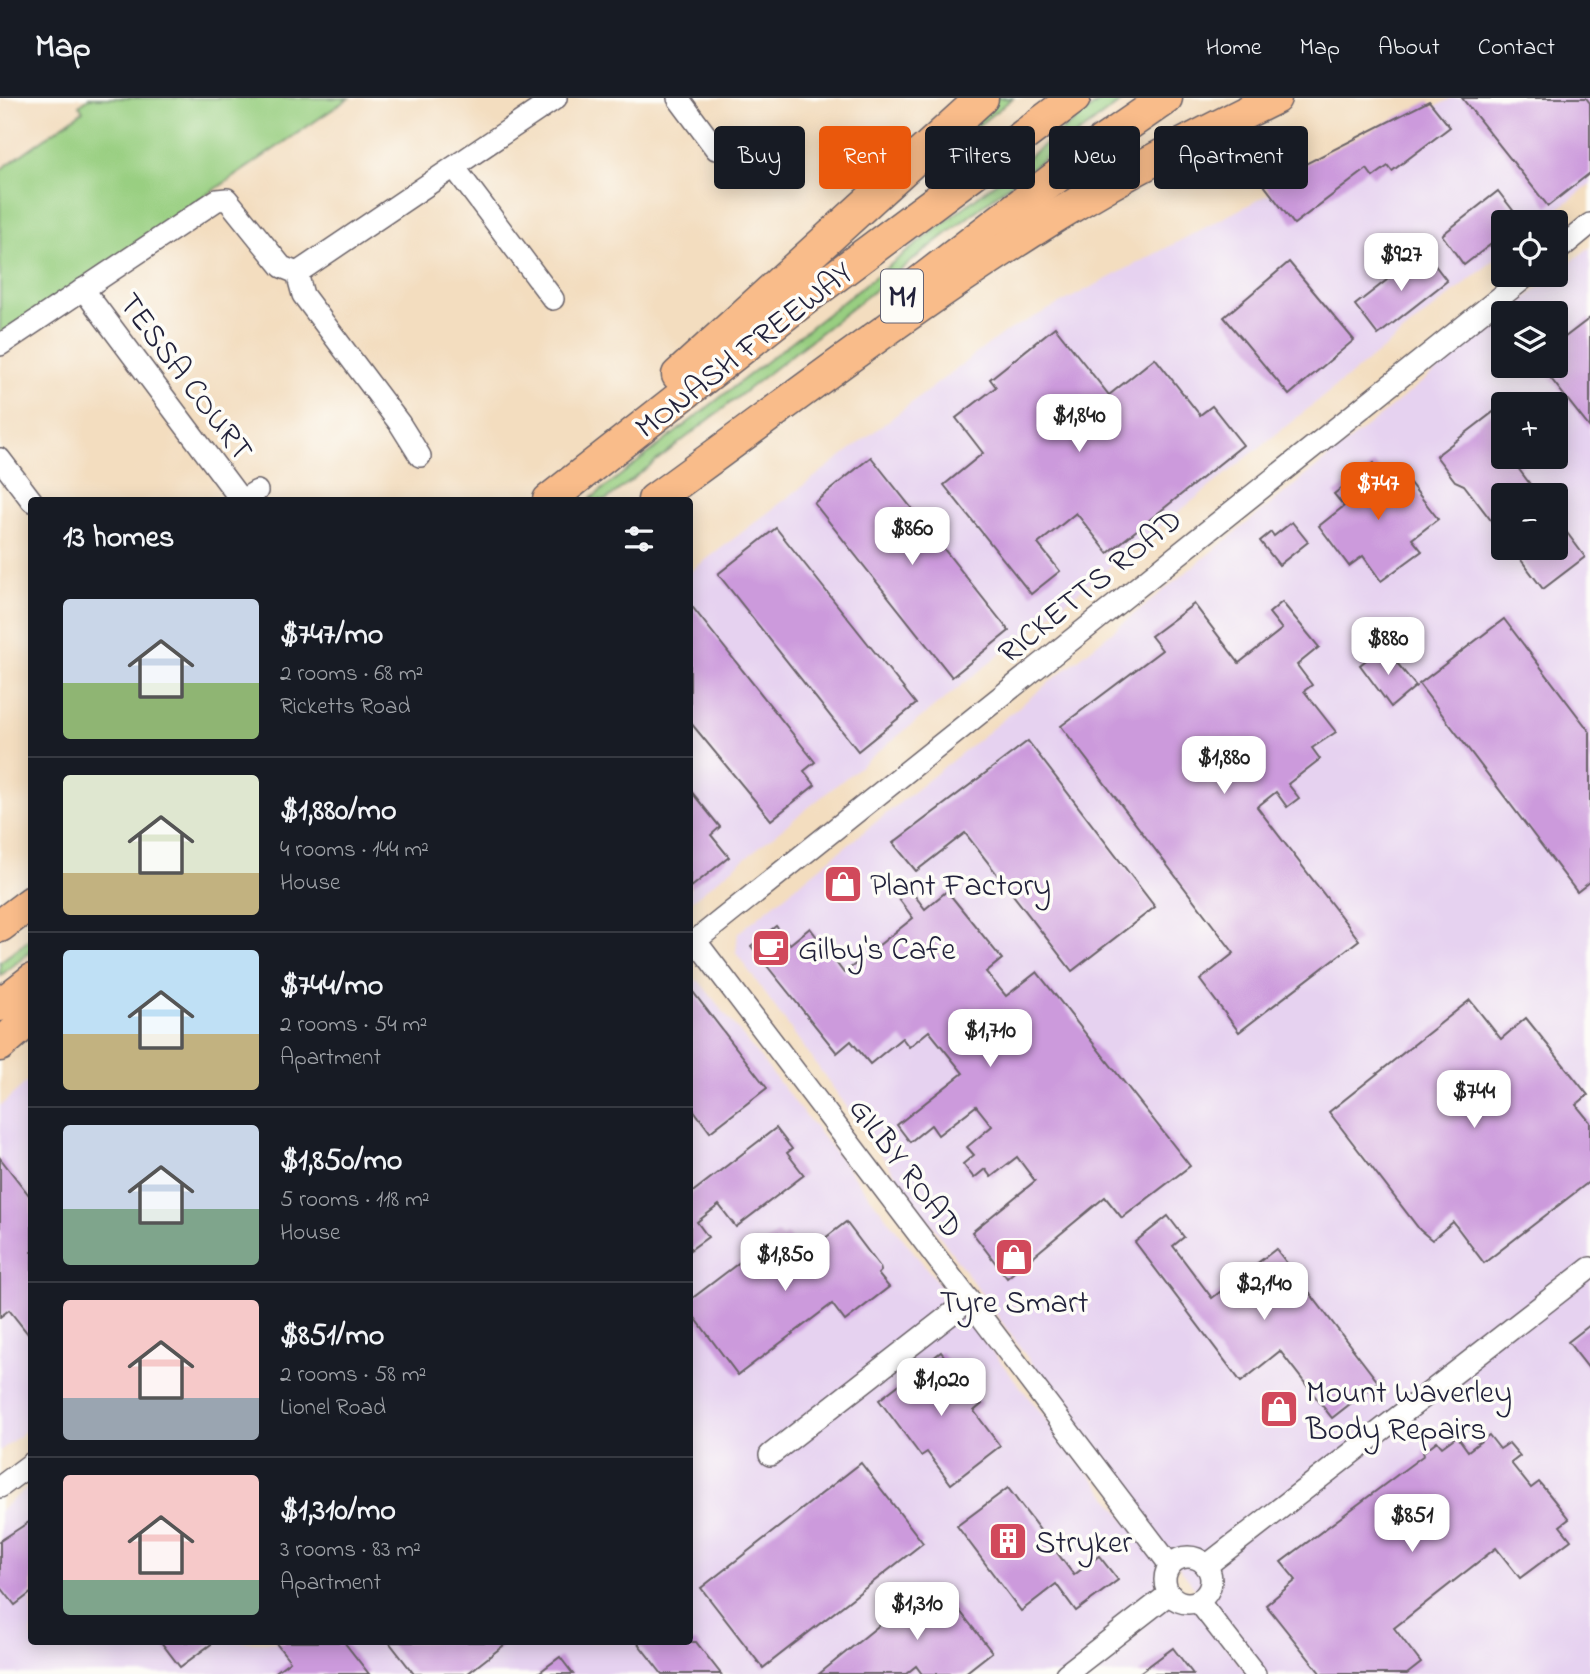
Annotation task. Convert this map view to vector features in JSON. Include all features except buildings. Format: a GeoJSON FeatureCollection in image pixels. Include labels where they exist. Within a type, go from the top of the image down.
{"type":"FeatureCollection","features":[{"type":"Feature","properties":{"kind":"highway"},"geometry":{"type":"LineString","coordinates":[[543,497],[982,98]]}},
{"type":"Feature","properties":{"kind":"highway","name":"MONASH FREEWAY"},"geometry":{"type":"LineString","coordinates":[[552,497],[805,299],[1074,98]]}},
{"type":"Feature","properties":{"kind":"highway","name":"MONASH FREEWAY"},"geometry":{"type":"LineString","coordinates":[[646,497],[1098,145],[1166,98]]}},
{"type":"Feature","properties":{"kind":"highway"},"geometry":{"type":"LineString","coordinates":[[658,497],[934,297],[1054,217],[1160,155],[1275,98]]}},
{"type":"Feature","properties":{"kind":"highway"},"geometry":{"type":"LineString","coordinates":[[0,926],[28,905]]}},
{"type":"Feature","properties":{"kind":"highway"},"geometry":{"type":"LineString","coordinates":[[0,1005],[28,983]]}},
{"type":"Feature","properties":{"kind":"highway"},"geometry":{"type":"LineString","coordinates":[[0,1045],[28,1020]]}},
{"type":"Feature","properties":{"kind":"street"},"geometry":{"type":"LineString","coordinates":[[296,273],[556,98]]}},
{"type":"Feature","properties":{"kind":"street"},"geometry":{"type":"LineString","coordinates":[[678,98],[714,146]]}},
{"type":"Feature","properties":{"kind":"street"},"geometry":{"type":"LineString","coordinates":[[454,167],[553,299]]}},
{"type":"Feature","properties":{"kind":"street"},"geometry":{"type":"LineString","coordinates":[[0,345],[217,200],[227,198],[282,267],[296,273],[303,295],[400,424],[420,456]]}},
{"type":"Feature","properties":{"kind":"street"},"geometry":{"type":"LineString","coordinates":[[1568,242],[1590,224]]}},
{"type":"Feature","properties":{"kind":"street","name":"RICKETTS ROAD"},"geometry":{"type":"LineString","coordinates":[[693,941],[1513,287]]}},
{"type":"Feature","properties":{"kind":"street","name":"TESSA COURT"},"geometry":{"type":"LineString","coordinates":[[83,289],[247,497]]}},
{"type":"Feature","properties":{"kind":"street"},"geometry":{"type":"LineString","coordinates":[[0,459],[29,497]]}},
{"type":"Feature","properties":{"kind":"street","name":"GILBY ROAD"},"geometry":{"type":"LineString","coordinates":[[693,943],[1170,1565]]}},
{"type":"Feature","properties":{"kind":"street"},"geometry":{"type":"LineString","coordinates":[[1206,1566],[1590,1268]]}},
{"type":"Feature","properties":{"kind":"street"},"geometry":{"type":"LineString","coordinates":[[770,1455],[969,1300]]}},
{"type":"Feature","properties":{"kind":"street"},"geometry":{"type":"LineString","coordinates":[[0,1487],[28,1466]]}},
{"type":"Feature","properties":{"kind":"street"},"geometry":{"type":"LineString","coordinates":[[1184,1557],[1200,1560],[1206,1566],[1211,1581],[1210,1589],[1198,1601],[1182,1603],[1169,1594],[1164,1579],[1170,1565],[1184,1557]]}},
{"type":"Feature","properties":{"kind":"street"},"geometry":{"type":"LineString","coordinates":[[1066,1674],[1169,1594]]}},
{"type":"Feature","properties":{"kind":"street"},"geometry":{"type":"LineString","coordinates":[[1198,1601],[1255,1674]]}},
{"type":"Feature","properties":{"kind":"shaded area"},"geometry":{"type":"Polygon","coordinates":[[[1452,98],[1590,98],[1590,184],[1557,210],[1491,210],[1491,263],[693,900],[693,570],[1002,334],[1278,189],[1308,189],[1308,174],[1452,98]]]}},
{"type":"Feature","properties":{"kind":"shaded area"},"geometry":{"type":"Polygon","coordinates":[[[1590,247],[1590,1674],[1260,1674],[1160,1542],[736,953],[738,933],[1491,327],[1491,378],[1568,378],[1568,301],[1522,301],[1540,287],[1568,287],[1568,264],[1590,247]]]}},
{"type":"Feature","properties":{"kind":"shaded area"},"geometry":{"type":"Polygon","coordinates":[[[693,980],[699,981],[1248,1674],[0,1674],[0,1510],[28,1487],[28,1645],[693,1645],[693,980]]]}},
{"type":"Feature","properties":{"kind":"shaded area"},"geometry":{"type":"Polygon","coordinates":[[[28,1081],[28,1428],[0,1451],[0,1106],[28,1081]]]}},
{"type":"Feature","properties":{"kind":"green space"},"geometry":{"type":"Polygon","coordinates":[[[89,98],[349,98],[0,336],[0,170],[83,111],[79,105],[89,98]]]}},
{"type":"Feature","properties":{"kind":"green space"},"geometry":{"type":"Polygon","coordinates":[[[994,98],[1013,98],[977,126],[968,126],[994,98]]]}},
{"type":"Feature","properties":{"kind":"green space"},"geometry":{"type":"Polygon","coordinates":[[[1104,98],[1126,98],[1088,126],[1068,126],[1104,98]]]}},
{"type":"Feature","properties":{"kind":"green space"},"geometry":{"type":"Polygon","coordinates":[[[1049,141],[1049,155],[1035,165],[1035,152],[1049,141]]]}},
{"type":"Feature","properties":{"kind":"green space"},"geometry":{"type":"Polygon","coordinates":[[[987,189],[1004,189],[610,497],[593,497],[987,189]]]}},
{"type":"Feature","properties":{"kind":"green space"},"geometry":{"type":"Polygon","coordinates":[[[28,940],[28,953],[0,976],[0,962],[28,940]]]}},
{"type":"Feature","properties":{"kind":"place","name":"Plant Factory"},"geometry":{"type":"Point","coordinates":[843,884]}},
{"type":"Feature","properties":{"kind":"place","name":"Gilby's Cafe"},"geometry":{"type":"Point","coordinates":[771,948]}},
{"type":"Feature","properties":{"kind":"place","name":"Tyre Smart"},"geometry":{"type":"Point","coordinates":[1014,1257]}},
{"type":"Feature","properties":{"kind":"place","name":"Mount Waverley Body Repairs"},"geometry":{"type":"Point","coordinates":[1279,1409]}},
{"type":"Feature","properties":{"kind":"place","name":"Stryker"},"geometry":{"type":"Point","coordinates":[1008,1541]}}]}
